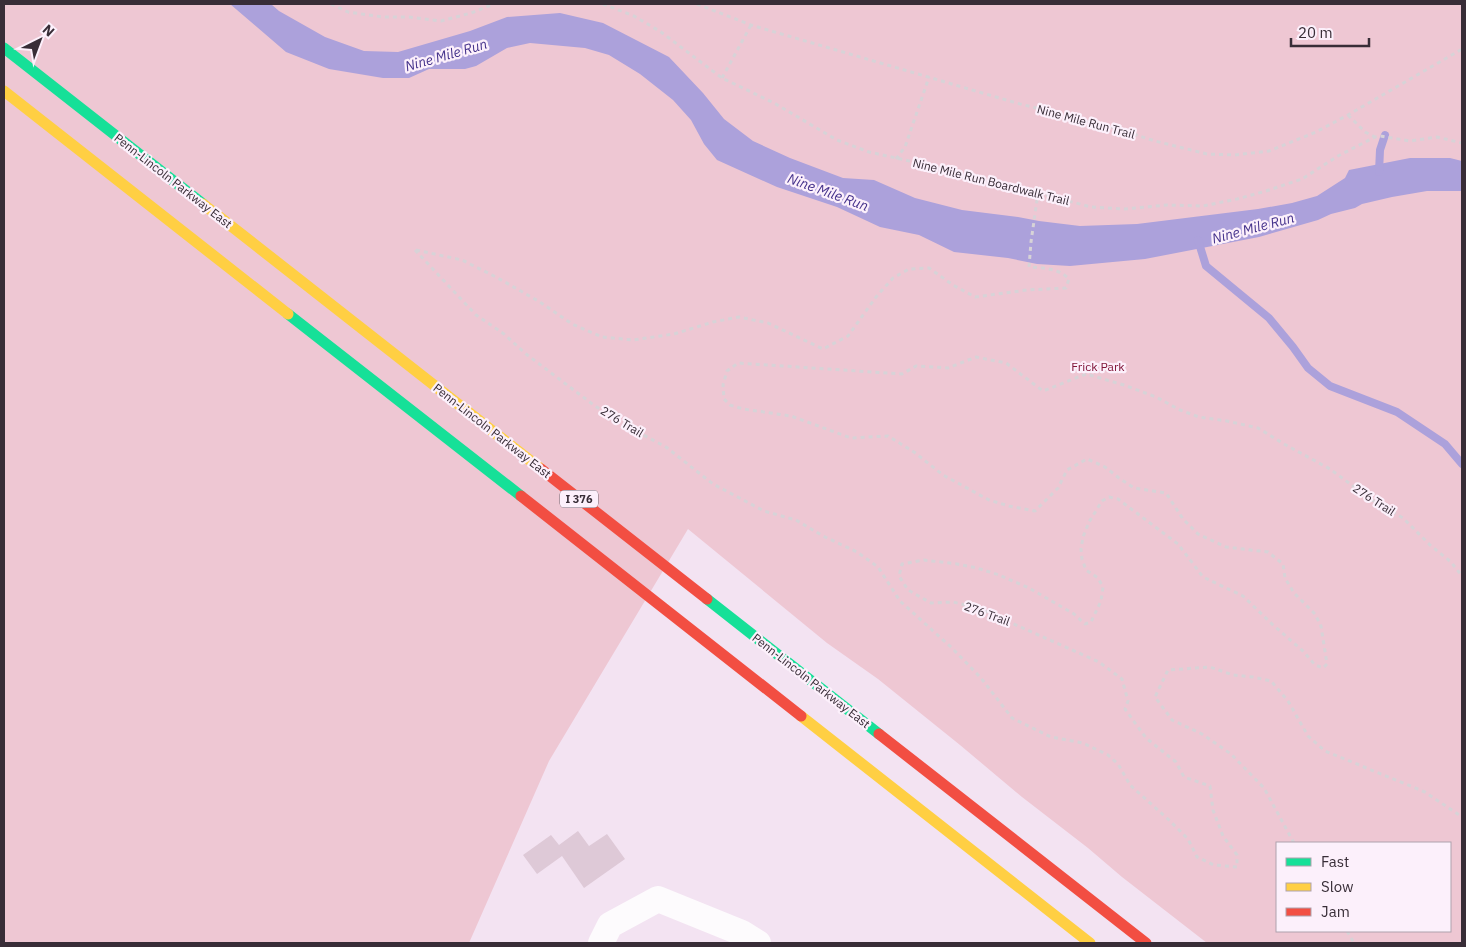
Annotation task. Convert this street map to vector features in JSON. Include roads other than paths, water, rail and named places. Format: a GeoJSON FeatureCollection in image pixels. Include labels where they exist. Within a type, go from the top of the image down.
{"type":"FeatureCollection","features":[{"type":"Feature","properties":{"kind":"highway","name":"Penn-Lincoln Parkway East"},"geometry":{"type":"LineString","coordinates":[[4,48],[1146,943]]}},
{"type":"Feature","properties":{"kind":"highway","name":"I 376"},"geometry":{"type":"LineString","coordinates":[[4,91],[1090,943]]}},
{"type":"Feature","properties":{"kind":"street"},"geometry":{"type":"LineString","coordinates":[[601,943],[610,925],[658,899],[742,933],[758,943]]}},
{"type":"Feature","properties":{"kind":"water","name":"Nine Mile Run"},"geometry":{"type":"Polygon","coordinates":[[[230,4],[271,4],[279,11],[325,37],[364,51],[398,52],[470,31],[507,17],[560,13],[603,23],[669,57],[703,93],[724,119],[753,141],[790,158],[843,178],[874,180],[915,198],[962,210],[1080,226],[1137,224],[1292,203],[1317,196],[1345,178],[1349,170],[1410,158],[1450,158],[1462,161],[1462,191],[1427,191],[1392,197],[1362,204],[1318,220],[1259,237],[1145,259],[1070,266],[1037,264],[1008,258],[954,252],[919,235],[880,227],[837,207],[777,187],[717,160],[704,144],[691,120],[673,100],[640,74],[609,55],[585,48],[530,43],[507,48],[476,66],[465,69],[429,69],[409,78],[383,78],[329,69],[286,52],[230,4]]]}},
{"type":"Feature","properties":{"kind":"waterway"},"geometry":{"type":"LineString","coordinates":[[1379,172],[1380,150],[1385,135]]}},
{"type":"Feature","properties":{"kind":"waterway"},"geometry":{"type":"LineString","coordinates":[[1198,240],[1206,266],[1269,318],[1308,368],[1330,386],[1397,412],[1445,444],[1462,464]]}},
{"type":"Feature","properties":{"kind":"park label","name":"Frick Park"},"geometry":{"type":"Point","coordinates":[1098,367]}}]}
